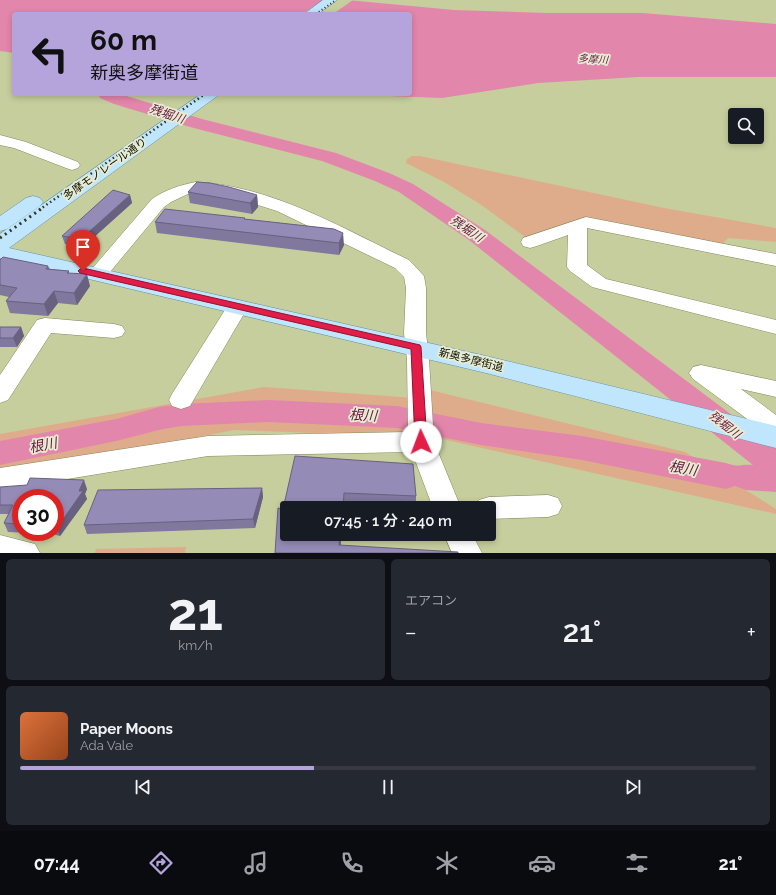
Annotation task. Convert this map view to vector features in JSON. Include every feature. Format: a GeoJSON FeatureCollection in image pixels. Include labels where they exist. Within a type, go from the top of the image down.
{"type":"FeatureCollection","features":[{"type":"Feature","properties":{"kind":"main road"},"geometry":{"type":"LineString","coordinates":[[313,12],[331,0]]}},
{"type":"Feature","properties":{"kind":"main road"},"geometry":{"type":"LineString","coordinates":[[327,12],[344,0]]}},
{"type":"Feature","properties":{"kind":"main road","name":"多摩モノレール通り"},"geometry":{"type":"LineString","coordinates":[[0,244],[147,132],[191,96]]}},
{"type":"Feature","properties":{"kind":"main road","name":"多摩モノレール通り"},"geometry":{"type":"LineString","coordinates":[[0,224],[208,96]]}},
{"type":"Feature","properties":{"kind":"main road","name":"新奥多摩街道"},"geometry":{"type":"LineString","coordinates":[[0,252],[416,347],[641,402],[776,437]]}},
{"type":"Feature","properties":{"kind":"street"},"geometry":{"type":"LineString","coordinates":[[0,140],[20,145],[72,165]]}},
{"type":"Feature","properties":{"kind":"street"},"geometry":{"type":"LineString","coordinates":[[98,274],[150,212],[165,198],[185,189],[196,187],[216,188],[234,192],[283,207],[402,264],[409,269],[414,276],[416,288],[415,333],[421,442],[444,501]]}},
{"type":"Feature","properties":{"kind":"street"},"geometry":{"type":"LineString","coordinates":[[530,242],[586,222],[776,260]]}},
{"type":"Feature","properties":{"kind":"street"},"geometry":{"type":"LineString","coordinates":[[578,225],[577,267],[599,283],[776,327]]}},
{"type":"Feature","properties":{"kind":"street"},"geometry":{"type":"LineString","coordinates":[[181,400],[237,307]]}},
{"type":"Feature","properties":{"kind":"street"},"geometry":{"type":"LineString","coordinates":[[0,394],[45,325],[114,331]]}},
{"type":"Feature","properties":{"kind":"street"},"geometry":{"type":"LineString","coordinates":[[776,389],[702,373],[764,418],[776,430]]}},
{"type":"Feature","properties":{"kind":"street"},"geometry":{"type":"LineString","coordinates":[[0,479],[208,446],[421,442]]}},
{"type":"Feature","properties":{"kind":"street"},"geometry":{"type":"LineString","coordinates":[[496,508],[548,506]]}},
{"type":"Feature","properties":{"kind":"street"},"geometry":{"type":"LineString","coordinates":[[461,541],[467,553]]}},
{"type":"Feature","properties":{"kind":"street"},"geometry":{"type":"LineString","coordinates":[[0,548],[24,553]]}},
{"type":"Feature","properties":{"kind":"shaded area"},"geometry":{"type":"Polygon","coordinates":[[[412,156],[420,156],[664,208],[776,228],[776,242],[728,238],[721,246],[585,220],[528,239],[480,204],[444,182],[406,163],[407,159],[412,156]]]}},
{"type":"Feature","properties":{"kind":"shaded area"},"geometry":{"type":"Polygon","coordinates":[[[264,387],[429,399],[430,390],[685,452],[776,509],[776,514],[433,437],[234,430],[0,476],[0,434],[264,387]]]}},
{"type":"Feature","properties":{"kind":"shaded area"},"geometry":{"type":"Polygon","coordinates":[[[186,547],[185,553],[95,553],[96,549],[186,547]]]}},
{"type":"Feature","properties":{"kind":"water","name":"多摩川"},"geometry":{"type":"Polygon","coordinates":[[[0,0],[347,0],[454,10],[547,13],[642,13],[776,24],[776,77],[638,77],[538,83],[442,98],[388,96],[412,96],[412,12],[12,12],[12,53],[0,51],[0,0]]]}},
{"type":"Feature","properties":{"kind":"pier"},"geometry":{"type":"Polygon","coordinates":[[[323,0],[353,0],[336,12],[305,12],[323,0]]]}},
{"type":"Feature","properties":{"kind":"building"},"geometry":{"type":"Polygon","coordinates":[[[197,182],[229,187],[257,195],[250,203],[188,192],[197,182]]]}},
{"type":"Feature","properties":{"kind":"building"},"geometry":{"type":"Polygon","coordinates":[[[113,190],[130,195],[81,239],[62,236],[113,190]]]}},
{"type":"Feature","properties":{"kind":"building"},"geometry":{"type":"Polygon","coordinates":[[[165,209],[334,229],[343,233],[339,243],[155,222],[165,209]]]}},
{"type":"Feature","properties":{"kind":"building"},"geometry":{"type":"Polygon","coordinates":[[[3,257],[48,266],[46,269],[69,271],[67,273],[87,274],[74,293],[54,291],[44,304],[6,301],[17,288],[0,285],[0,260],[3,257]]]}},
{"type":"Feature","properties":{"kind":"building"},"geometry":{"type":"Polygon","coordinates":[[[0,327],[21,327],[13,338],[0,338],[0,327]]]}},
{"type":"Feature","properties":{"kind":"building"},"geometry":{"type":"Polygon","coordinates":[[[295,456],[413,464],[416,496],[344,493],[343,501],[285,501],[295,456]]]}},
{"type":"Feature","properties":{"kind":"building"},"geometry":{"type":"Polygon","coordinates":[[[30,478],[84,480],[79,491],[83,491],[64,518],[64,489],[12,489],[12,505],[0,505],[0,487],[27,485],[30,478]]]}},
{"type":"Feature","properties":{"kind":"building"},"geometry":{"type":"Polygon","coordinates":[[[262,488],[253,519],[84,525],[98,490],[262,488]]]}},
{"type":"Feature","properties":{"kind":"building"},"geometry":{"type":"Polygon","coordinates":[[[12,507],[12,523],[4,523],[12,507]]]}},
{"type":"Feature","properties":{"kind":"building"},"geometry":{"type":"Polygon","coordinates":[[[278,508],[280,508],[280,541],[339,541],[339,545],[458,553],[275,553],[278,508]]]}},
{"type":"Feature","properties":{"kind":"waterway","name":"残堀川"},"geometry":{"type":"LineString","coordinates":[[111,96],[196,123],[329,157],[382,177],[406,188],[477,235],[776,465]]}},
{"type":"Feature","properties":{"kind":"waterway","name":"根川"},"geometry":{"type":"LineString","coordinates":[[0,453],[116,430],[132,425],[146,423],[159,418],[182,415],[269,411],[397,417],[481,434],[582,448],[726,476]]}},
{"type":"Feature","properties":{"kind":"waterway","name":"根川"},"geometry":{"type":"LineString","coordinates":[[746,477],[776,479]]}},
{"type":"Feature","properties":{"kind":"railway"},"geometry":{"type":"LineString","coordinates":[[319,12],[336,0]]}},
{"type":"Feature","properties":{"kind":"railway"},"geometry":{"type":"LineString","coordinates":[[39,210],[202,96]]}},
{"type":"Feature","properties":{"kind":"railway"},"geometry":{"type":"LineString","coordinates":[[0,238],[41,209]]}},
{"type":"Feature","properties":{"kind":"route"},"geometry":{"type":"LineString","coordinates":[[83,271],[416,347],[418,359],[421,442]]}}]}
